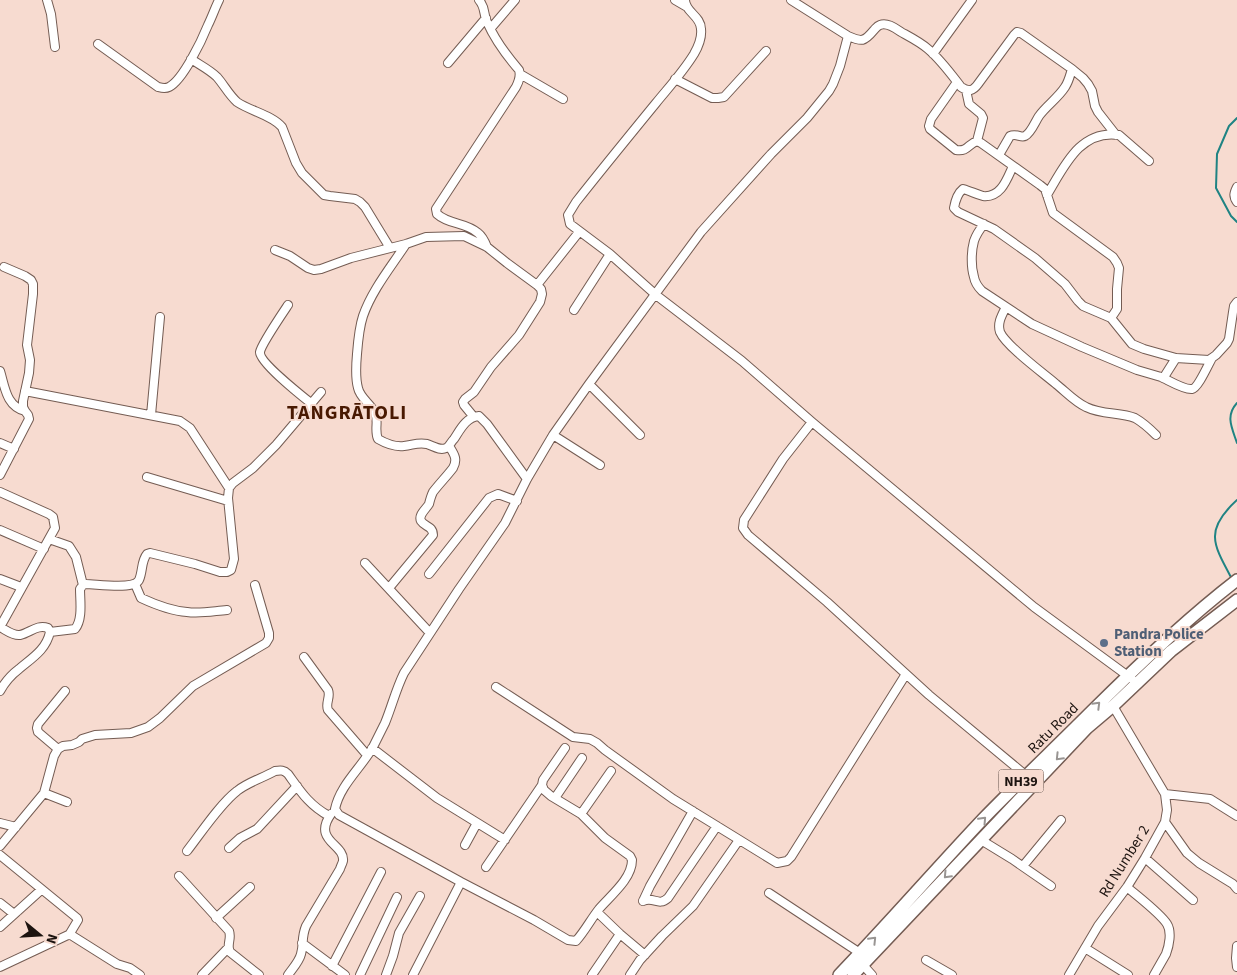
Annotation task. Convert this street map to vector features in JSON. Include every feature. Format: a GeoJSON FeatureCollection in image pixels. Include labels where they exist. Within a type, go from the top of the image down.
{"type":"FeatureCollection","features":[{"type":"Feature","properties":{"kind":"main road","name":"Ratu Road"},"geometry":{"type":"LineString","coordinates":[[853,975],[980,840],[1030,779],[1127,676],[1214,598],[1237,580]]}},
{"type":"Feature","properties":{"kind":"main road","name":"Ratu Road"},"geometry":{"type":"LineString","coordinates":[[839,975],[982,820],[1113,706],[1171,650],[1237,600]]}},
{"type":"Feature","properties":{"kind":"street"},"geometry":{"type":"LineString","coordinates":[[47,0],[51,14],[55,47]]}},
{"type":"Feature","properties":{"kind":"street"},"geometry":{"type":"LineString","coordinates":[[98,44],[158,87],[168,88],[175,83],[187,67],[219,0]]}},
{"type":"Feature","properties":{"kind":"street"},"geometry":{"type":"LineString","coordinates":[[479,0],[500,46],[519,70],[520,74],[563,99]]}},
{"type":"Feature","properties":{"kind":"street"},"geometry":{"type":"LineString","coordinates":[[491,28],[516,0]]}},
{"type":"Feature","properties":{"kind":"street"},"geometry":{"type":"LineString","coordinates":[[675,0],[686,4],[699,20],[701,35],[694,54],[571,209],[568,215],[570,224],[610,254],[656,296],[742,361],[812,422],[1034,606],[1137,682]]}},
{"type":"Feature","properties":{"kind":"street"},"geometry":{"type":"LineString","coordinates":[[791,0],[857,40],[870,36],[878,26],[886,24],[922,44],[966,90],[969,104],[983,118],[977,141],[964,150],[956,150],[930,129],[929,126],[931,119],[957,82]]}},
{"type":"Feature","properties":{"kind":"street"},"geometry":{"type":"LineString","coordinates":[[933,54],[972,0]]}},
{"type":"Feature","properties":{"kind":"street"},"geometry":{"type":"LineString","coordinates":[[448,63],[486,18]]}},
{"type":"Feature","properties":{"kind":"street"},"geometry":{"type":"LineString","coordinates":[[966,90],[974,90],[1014,35],[1017,32],[1022,33],[1072,68],[1088,84],[1098,112],[1116,134],[1121,136],[1149,161]]}},
{"type":"Feature","properties":{"kind":"street"},"geometry":{"type":"LineString","coordinates":[[288,975],[299,959],[302,934],[343,861],[342,855],[327,837],[326,821],[335,809],[336,801],[342,790],[369,752],[384,724],[398,684],[404,673],[505,523],[553,435],[589,384],[705,228],[771,154],[807,118],[829,91],[840,66],[848,36]]}},
{"type":"Feature","properties":{"kind":"street"},"geometry":{"type":"LineString","coordinates":[[675,79],[712,98],[724,97],[766,51]]}},
{"type":"Feature","properties":{"kind":"street"},"geometry":{"type":"LineString","coordinates":[[191,59],[215,75],[238,102],[278,122],[302,173],[324,195],[360,202],[390,248]]}},
{"type":"Feature","properties":{"kind":"street"},"geometry":{"type":"LineString","coordinates":[[999,155],[1010,136],[1014,134],[1026,136],[1043,111],[1066,86],[1072,68]]}},
{"type":"Feature","properties":{"kind":"street"},"geometry":{"type":"LineString","coordinates":[[487,247],[479,234],[472,229],[441,218],[437,214],[436,209],[516,87],[520,74]]}},
{"type":"Feature","properties":{"kind":"street"},"geometry":{"type":"LineString","coordinates":[[1047,195],[1073,154],[1079,148],[1095,136],[1116,134]]}},
{"type":"Feature","properties":{"kind":"street"},"geometry":{"type":"LineString","coordinates":[[977,141],[1040,185],[1045,190],[1053,213],[1113,257],[1119,268],[1117,309],[1111,318]]}},
{"type":"Feature","properties":{"kind":"street"},"geometry":{"type":"LineString","coordinates":[[1013,166],[998,192],[984,196],[963,189],[960,191],[954,208],[958,212],[994,229],[1035,258],[1066,284],[1083,306],[1111,318],[1132,344],[1176,358],[1203,360],[1212,358]]}},
{"type":"Feature","properties":{"kind":"street"},"geometry":{"type":"LineString","coordinates":[[1237,187],[1234,198],[1237,202]]}},
{"type":"Feature","properties":{"kind":"street"},"geometry":{"type":"LineString","coordinates":[[984,224],[975,239],[972,257],[974,278],[977,286],[982,291],[1032,324],[1137,370],[1161,377],[1189,389],[1193,389],[1198,383],[1212,358],[1227,343],[1234,306],[1237,302]]}},
{"type":"Feature","properties":{"kind":"street"},"geometry":{"type":"LineString","coordinates":[[537,285],[579,232]]}},
{"type":"Feature","properties":{"kind":"street"},"geometry":{"type":"LineString","coordinates":[[275,250],[290,256],[314,270],[426,237],[464,236],[487,247],[537,285],[541,289],[542,294],[540,302],[519,335],[464,402],[464,405],[473,416]]}},
{"type":"Feature","properties":{"kind":"street"},"geometry":{"type":"LineString","coordinates":[[406,244],[369,302],[360,330],[356,368],[358,388],[360,394],[376,414],[376,436],[380,441],[400,446],[421,442],[445,449],[467,420],[473,416],[478,416],[487,424],[528,479]]}},
{"type":"Feature","properties":{"kind":"street"},"geometry":{"type":"LineString","coordinates":[[574,310],[610,254]]}},
{"type":"Feature","properties":{"kind":"street"},"geometry":{"type":"LineString","coordinates":[[4,267],[31,280],[33,284],[27,345],[30,360],[23,401],[24,411]]}},
{"type":"Feature","properties":{"kind":"street"},"geometry":{"type":"LineString","coordinates":[[288,306],[262,346],[260,355],[261,359],[270,368],[312,404]]}},
{"type":"Feature","properties":{"kind":"street"},"geometry":{"type":"LineString","coordinates":[[1006,307],[1000,318],[1000,331],[1014,349],[1080,404],[1099,412],[1137,419],[1156,435]]}},
{"type":"Feature","properties":{"kind":"street"},"geometry":{"type":"LineString","coordinates":[[151,415],[160,317]]}},
{"type":"Feature","properties":{"kind":"street"},"geometry":{"type":"LineString","coordinates":[[1161,377],[1167,374],[1176,358]]}},
{"type":"Feature","properties":{"kind":"street"},"geometry":{"type":"LineString","coordinates":[[0,371],[9,400],[18,409],[24,411],[29,419],[0,475]]}},
{"type":"Feature","properties":{"kind":"street"},"geometry":{"type":"LineString","coordinates":[[589,384],[640,435]]}},
{"type":"Feature","properties":{"kind":"street"},"geometry":{"type":"LineString","coordinates":[[25,391],[180,421],[190,428],[229,488]]}},
{"type":"Feature","properties":{"kind":"street"},"geometry":{"type":"LineString","coordinates":[[83,585],[128,586],[135,584],[139,580],[143,558],[146,554],[150,553],[220,572],[231,570],[234,560],[228,501],[229,488],[276,445],[321,392]]}},
{"type":"Feature","properties":{"kind":"street"},"geometry":{"type":"LineString","coordinates":[[812,422],[782,459],[744,520],[743,528],[929,695],[1030,779]]}},
{"type":"Feature","properties":{"kind":"street"},"geometry":{"type":"LineString","coordinates":[[553,435],[600,465]]}},
{"type":"Feature","properties":{"kind":"street"},"geometry":{"type":"LineString","coordinates":[[0,443],[14,449]]}},
{"type":"Feature","properties":{"kind":"street"},"geometry":{"type":"LineString","coordinates":[[389,588],[433,535],[432,530],[420,518],[434,491],[456,464],[455,456],[449,446]]}},
{"type":"Feature","properties":{"kind":"street"},"geometry":{"type":"LineString","coordinates":[[147,477],[228,501]]}},
{"type":"Feature","properties":{"kind":"street"},"geometry":{"type":"LineString","coordinates":[[0,492],[49,514],[53,517],[55,528],[0,627],[20,635],[39,627],[48,628],[50,632]]}},
{"type":"Feature","properties":{"kind":"street"},"geometry":{"type":"LineString","coordinates":[[428,574],[490,498],[498,494],[517,501]]}},
{"type":"Feature","properties":{"kind":"street"},"geometry":{"type":"LineString","coordinates":[[0,530],[44,548]]}},
{"type":"Feature","properties":{"kind":"street"},"geometry":{"type":"LineString","coordinates":[[49,539],[64,543],[72,550],[76,557],[83,585],[80,589],[80,619],[78,625],[75,629],[50,632]]}},
{"type":"Feature","properties":{"kind":"street"},"geometry":{"type":"LineString","coordinates":[[365,562],[430,633]]}},
{"type":"Feature","properties":{"kind":"street"},"geometry":{"type":"LineString","coordinates":[[0,578],[21,587]]}},
{"type":"Feature","properties":{"kind":"street"},"geometry":{"type":"LineString","coordinates":[[135,584],[141,598],[176,610],[187,612],[227,610]]}},
{"type":"Feature","properties":{"kind":"street"},"geometry":{"type":"LineString","coordinates":[[0,846],[44,793],[54,756],[58,749],[63,746],[72,745],[95,734],[120,735],[148,727],[193,686],[266,643],[269,633],[255,584]]}},
{"type":"Feature","properties":{"kind":"street"},"geometry":{"type":"LineString","coordinates":[[0,691],[12,675],[40,652],[46,644],[50,632]]}},
{"type":"Feature","properties":{"kind":"street"},"geometry":{"type":"LineString","coordinates":[[304,657],[330,694],[328,710],[369,752],[437,798],[505,840]]}},
{"type":"Feature","properties":{"kind":"street"},"geometry":{"type":"LineString","coordinates":[[496,687],[574,737],[590,739],[597,743],[658,788],[777,863],[787,861],[791,857],[906,674]]}},
{"type":"Feature","properties":{"kind":"street"},"geometry":{"type":"LineString","coordinates":[[58,749],[38,732],[37,728],[38,724],[65,691]]}},
{"type":"Feature","properties":{"kind":"street","name":"Rd Number 2"},"geometry":{"type":"LineString","coordinates":[[1068,975],[1098,926],[1145,858],[1165,822],[1167,810],[1165,794],[1113,706]]}},
{"type":"Feature","properties":{"kind":"street"},"geometry":{"type":"LineString","coordinates":[[486,867],[565,748]]}},
{"type":"Feature","properties":{"kind":"street"},"geometry":{"type":"LineString","coordinates":[[555,798],[582,758]]}},
{"type":"Feature","properties":{"kind":"street"},"geometry":{"type":"LineString","coordinates":[[187,850],[232,795],[243,786],[275,771],[280,770],[288,774],[308,801],[329,816]]}},
{"type":"Feature","properties":{"kind":"street"},"geometry":{"type":"LineString","coordinates":[[581,814],[611,771]]}},
{"type":"Feature","properties":{"kind":"street"},"geometry":{"type":"LineString","coordinates":[[335,809],[340,815],[460,882],[572,941],[576,941],[596,912],[619,887],[630,870],[632,860],[630,856],[605,838],[581,814],[544,790],[542,785]]}},
{"type":"Feature","properties":{"kind":"street"},"geometry":{"type":"LineString","coordinates":[[229,848],[240,838],[257,829],[297,786]]}},
{"type":"Feature","properties":{"kind":"street"},"geometry":{"type":"LineString","coordinates":[[44,793],[67,802]]}},
{"type":"Feature","properties":{"kind":"street"},"geometry":{"type":"LineString","coordinates":[[1165,794],[1210,799],[1237,816]]}},
{"type":"Feature","properties":{"kind":"street"},"geometry":{"type":"LineString","coordinates":[[693,811],[643,901],[651,899],[664,902],[668,898],[717,826]]}},
{"type":"Feature","properties":{"kind":"street"},"geometry":{"type":"LineString","coordinates":[[1023,866],[1061,820]]}},
{"type":"Feature","properties":{"kind":"street"},"geometry":{"type":"LineString","coordinates":[[1165,822],[1187,853],[1233,884],[1237,889]]}},
{"type":"Feature","properties":{"kind":"street"},"geometry":{"type":"LineString","coordinates":[[0,823],[16,827]]}},
{"type":"Feature","properties":{"kind":"street"},"geometry":{"type":"LineString","coordinates":[[465,845],[477,823]]}},
{"type":"Feature","properties":{"kind":"street"},"geometry":{"type":"LineString","coordinates":[[630,975],[662,936],[694,906],[739,840]]}},
{"type":"Feature","properties":{"kind":"street"},"geometry":{"type":"LineString","coordinates":[[980,840],[1023,866],[1051,886]]}},
{"type":"Feature","properties":{"kind":"street"},"geometry":{"type":"LineString","coordinates":[[0,855],[78,920],[69,935],[0,966]]}},
{"type":"Feature","properties":{"kind":"street"},"geometry":{"type":"LineString","coordinates":[[1145,858],[1193,900]]}},
{"type":"Feature","properties":{"kind":"street"},"geometry":{"type":"LineString","coordinates":[[332,966],[381,872]]}},
{"type":"Feature","properties":{"kind":"street"},"geometry":{"type":"LineString","coordinates":[[179,876],[229,931],[228,948],[202,975]]}},
{"type":"Feature","properties":{"kind":"street"},"geometry":{"type":"LineString","coordinates":[[413,975],[460,882]]}},
{"type":"Feature","properties":{"kind":"street"},"geometry":{"type":"LineString","coordinates":[[216,918],[250,887]]}},
{"type":"Feature","properties":{"kind":"street"},"geometry":{"type":"LineString","coordinates":[[1126,887],[1159,916],[1169,929],[1170,937],[1166,954],[1154,975]]}},
{"type":"Feature","properties":{"kind":"street"},"geometry":{"type":"LineString","coordinates":[[0,927],[41,890]]}},
{"type":"Feature","properties":{"kind":"street"},"geometry":{"type":"LineString","coordinates":[[769,892],[860,953]]}},
{"type":"Feature","properties":{"kind":"street"},"geometry":{"type":"LineString","coordinates":[[386,975],[394,956],[402,927],[420,896]]}},
{"type":"Feature","properties":{"kind":"street"},"geometry":{"type":"LineString","coordinates":[[360,975],[398,897]]}},
{"type":"Feature","properties":{"kind":"street"},"geometry":{"type":"LineString","coordinates":[[0,903],[14,914]]}},
{"type":"Feature","properties":{"kind":"street"},"geometry":{"type":"LineString","coordinates":[[596,912],[645,955]]}},
{"type":"Feature","properties":{"kind":"street"},"geometry":{"type":"LineString","coordinates":[[592,975],[620,934]]}},
{"type":"Feature","properties":{"kind":"street"},"geometry":{"type":"LineString","coordinates":[[69,935],[116,964],[130,968],[140,975]]}},
{"type":"Feature","properties":{"kind":"street"},"geometry":{"type":"LineString","coordinates":[[302,943],[345,975]]}},
{"type":"Feature","properties":{"kind":"street"},"geometry":{"type":"LineString","coordinates":[[1237,946],[1237,968]]}},
{"type":"Feature","properties":{"kind":"street"},"geometry":{"type":"LineString","coordinates":[[228,948],[230,952],[259,975]]}},
{"type":"Feature","properties":{"kind":"street"},"geometry":{"type":"LineString","coordinates":[[1085,948],[1128,975]]}},
{"type":"Feature","properties":{"kind":"street"},"geometry":{"type":"LineString","coordinates":[[926,960],[952,975]]}},
{"type":"Feature","properties":{"kind":"street"},"geometry":{"type":"LineString","coordinates":[[863,965],[872,975]]}},
{"type":"Feature","properties":{"kind":"waterway"},"geometry":{"type":"LineString","coordinates":[[1237,118],[1229,126],[1217,154],[1216,188],[1231,216],[1237,222]]}},
{"type":"Feature","properties":{"kind":"waterway"},"geometry":{"type":"LineString","coordinates":[[1237,403],[1230,417],[1237,443]]}},
{"type":"Feature","properties":{"kind":"waterway"},"geometry":{"type":"LineString","coordinates":[[1232,579],[1220,556],[1215,538],[1220,520],[1237,500]]}},
{"type":"Feature","properties":{"kind":"place","name":"Pandra Police Station"},"geometry":{"type":"Point","coordinates":[1104,643]}},
{"type":"Feature","properties":{"kind":"district","name":"TANGRĀTOLI"},"geometry":{"type":"Point","coordinates":[347,412]}}]}
